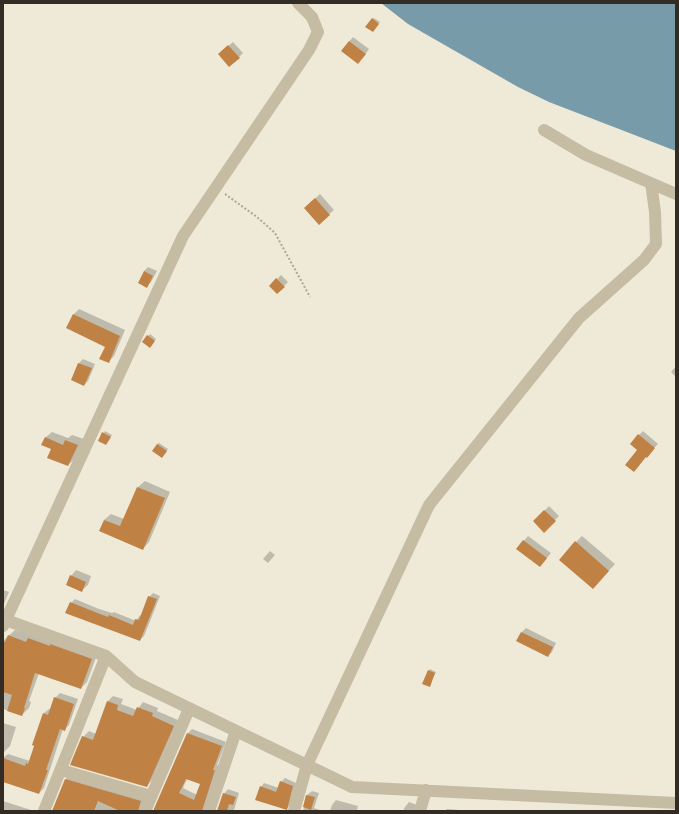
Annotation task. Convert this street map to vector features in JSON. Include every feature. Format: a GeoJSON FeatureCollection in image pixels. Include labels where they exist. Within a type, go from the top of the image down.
{"type":"FeatureCollection","features":[{"type":"Feature","properties":{"kind":"street"},"geometry":{"type":"LineString","coordinates":[[298,3],[312,17],[318,32],[309,50],[183,236],[4,622],[106,656],[135,682],[352,787],[676,802]]}},
{"type":"Feature","properties":{"kind":"street"},"geometry":{"type":"LineString","coordinates":[[544,130],[586,155],[676,194]]}},
{"type":"Feature","properties":{"kind":"street"},"geometry":{"type":"LineString","coordinates":[[294,811],[307,765],[429,505],[579,318],[644,260],[656,244],[655,212],[651,183]]}},
{"type":"Feature","properties":{"kind":"street"},"geometry":{"type":"LineString","coordinates":[[44,811],[106,656]]}},
{"type":"Feature","properties":{"kind":"street"},"geometry":{"type":"LineString","coordinates":[[145,811],[189,709]]}},
{"type":"Feature","properties":{"kind":"street"},"geometry":{"type":"LineString","coordinates":[[209,811],[236,731]]}},
{"type":"Feature","properties":{"kind":"street"},"geometry":{"type":"LineString","coordinates":[[61,770],[151,796]]}},
{"type":"Feature","properties":{"kind":"street"},"geometry":{"type":"LineString","coordinates":[[420,811],[426,790]]}},
{"type":"Feature","properties":{"kind":"path"},"geometry":{"type":"LineString","coordinates":[[216,188],[257,217],[276,233],[310,297]]}},
{"type":"Feature","properties":{"kind":"water"},"geometry":{"type":"Polygon","coordinates":[[[381,3],[676,3],[676,151],[549,102],[518,87],[408,24],[381,3]]]}},
{"type":"Feature","properties":{"kind":"building"},"geometry":{"type":"Polygon","coordinates":[[[372,18],[379,24],[373,32],[365,27],[372,18]]]}},
{"type":"Feature","properties":{"kind":"building"},"geometry":{"type":"Polygon","coordinates":[[[349,41],[366,54],[358,64],[341,51],[349,41]]]}},
{"type":"Feature","properties":{"kind":"building"},"geometry":{"type":"Polygon","coordinates":[[[228,45],[240,58],[229,67],[218,54],[228,45]]]}},
{"type":"Feature","properties":{"kind":"building"},"geometry":{"type":"Polygon","coordinates":[[[315,198],[330,215],[319,225],[304,208],[315,198]]]}},
{"type":"Feature","properties":{"kind":"building"},"geometry":{"type":"Polygon","coordinates":[[[144,271],[153,276],[147,288],[138,283],[144,271]]]}},
{"type":"Feature","properties":{"kind":"building"},"geometry":{"type":"Polygon","coordinates":[[[276,278],[285,287],[277,294],[269,286],[276,278]]]}},
{"type":"Feature","properties":{"kind":"building"},"geometry":{"type":"Polygon","coordinates":[[[73,314],[120,336],[109,363],[99,359],[105,347],[66,328],[73,314]]]}},
{"type":"Feature","properties":{"kind":"building"},"geometry":{"type":"Polygon","coordinates":[[[147,335],[155,341],[150,348],[142,342],[147,335]]]}},
{"type":"Feature","properties":{"kind":"building"},"geometry":{"type":"Polygon","coordinates":[[[78,363],[92,368],[84,386],[71,380],[78,363]]]}},
{"type":"Feature","properties":{"kind":"building"},"geometry":{"type":"Polygon","coordinates":[[[102,432],[111,437],[106,445],[98,441],[102,432]]]}},
{"type":"Feature","properties":{"kind":"building"},"geometry":{"type":"Polygon","coordinates":[[[638,434],[655,448],[634,472],[625,465],[637,450],[630,444],[638,434]]]}},
{"type":"Feature","properties":{"kind":"building"},"geometry":{"type":"Polygon","coordinates":[[[45,437],[63,445],[65,440],[78,445],[68,466],[47,458],[51,449],[41,445],[45,437]]]}},
{"type":"Feature","properties":{"kind":"building"},"geometry":{"type":"Polygon","coordinates":[[[157,444],[167,451],[162,458],[152,451],[157,444]]]}},
{"type":"Feature","properties":{"kind":"building"},"geometry":{"type":"Polygon","coordinates":[[[137,487],[165,498],[143,550],[99,531],[104,520],[120,526],[137,487]]]}},
{"type":"Feature","properties":{"kind":"building"},"geometry":{"type":"Polygon","coordinates":[[[544,510],[556,521],[544,533],[533,521],[544,510]]]}},
{"type":"Feature","properties":{"kind":"building"},"geometry":{"type":"Polygon","coordinates":[[[523,540],[547,558],[540,567],[516,549],[523,540]]]}},
{"type":"Feature","properties":{"kind":"building"},"geometry":{"type":"Polygon","coordinates":[[[575,541],[609,571],[593,589],[559,560],[575,541]]]}},
{"type":"Feature","properties":{"kind":"building"},"geometry":{"type":"Polygon","coordinates":[[[70,575],[86,582],[82,592],[66,585],[70,575]]]}},
{"type":"Feature","properties":{"kind":"building"},"geometry":{"type":"Polygon","coordinates":[[[148,596],[157,599],[140,641],[65,613],[70,602],[133,625],[135,619],[139,620],[148,596]]]}},
{"type":"Feature","properties":{"kind":"building"},"geometry":{"type":"Polygon","coordinates":[[[521,632],[553,647],[548,657],[516,641],[521,632]]]}},
{"type":"Feature","properties":{"kind":"building"},"geometry":{"type":"Polygon","coordinates":[[[8,635],[26,642],[28,638],[50,646],[50,644],[92,659],[81,689],[35,673],[22,716],[7,711],[12,695],[3,692],[3,641],[5,642],[8,635]]]}},
{"type":"Feature","properties":{"kind":"building"},"geometry":{"type":"Polygon","coordinates":[[[428,670],[435,673],[430,687],[422,684],[428,670]]]}},
{"type":"Feature","properties":{"kind":"building"},"geometry":{"type":"Polygon","coordinates":[[[54,697],[74,704],[65,731],[60,729],[39,794],[3,782],[3,758],[25,766],[26,763],[28,764],[34,746],[32,745],[43,713],[48,715],[54,697]]]}},
{"type":"Feature","properties":{"kind":"building"},"geometry":{"type":"Polygon","coordinates":[[[107,701],[118,705],[117,710],[133,716],[137,707],[153,713],[152,716],[174,726],[147,787],[70,765],[82,736],[93,740],[107,701]]]}},
{"type":"Feature","properties":{"kind":"building"},"geometry":{"type":"Polygon","coordinates":[[[187,733],[222,746],[213,770],[215,770],[202,811],[153,811],[187,733]],[[186,779],[179,793],[194,800],[200,784],[186,779]]]}},
{"type":"Feature","properties":{"kind":"building"},"geometry":{"type":"Polygon","coordinates":[[[65,779],[141,801],[138,811],[120,811],[98,801],[94,811],[52,811],[65,779]]]}},
{"type":"Feature","properties":{"kind":"building"},"geometry":{"type":"Polygon","coordinates":[[[280,781],[293,786],[287,810],[255,800],[260,786],[276,792],[280,781]]]}},
{"type":"Feature","properties":{"kind":"building"},"geometry":{"type":"Polygon","coordinates":[[[223,793],[236,797],[233,805],[229,804],[227,811],[217,811],[223,793]]]}},
{"type":"Feature","properties":{"kind":"building"},"geometry":{"type":"Polygon","coordinates":[[[306,795],[315,797],[311,810],[303,807],[306,795]]]}}]}
